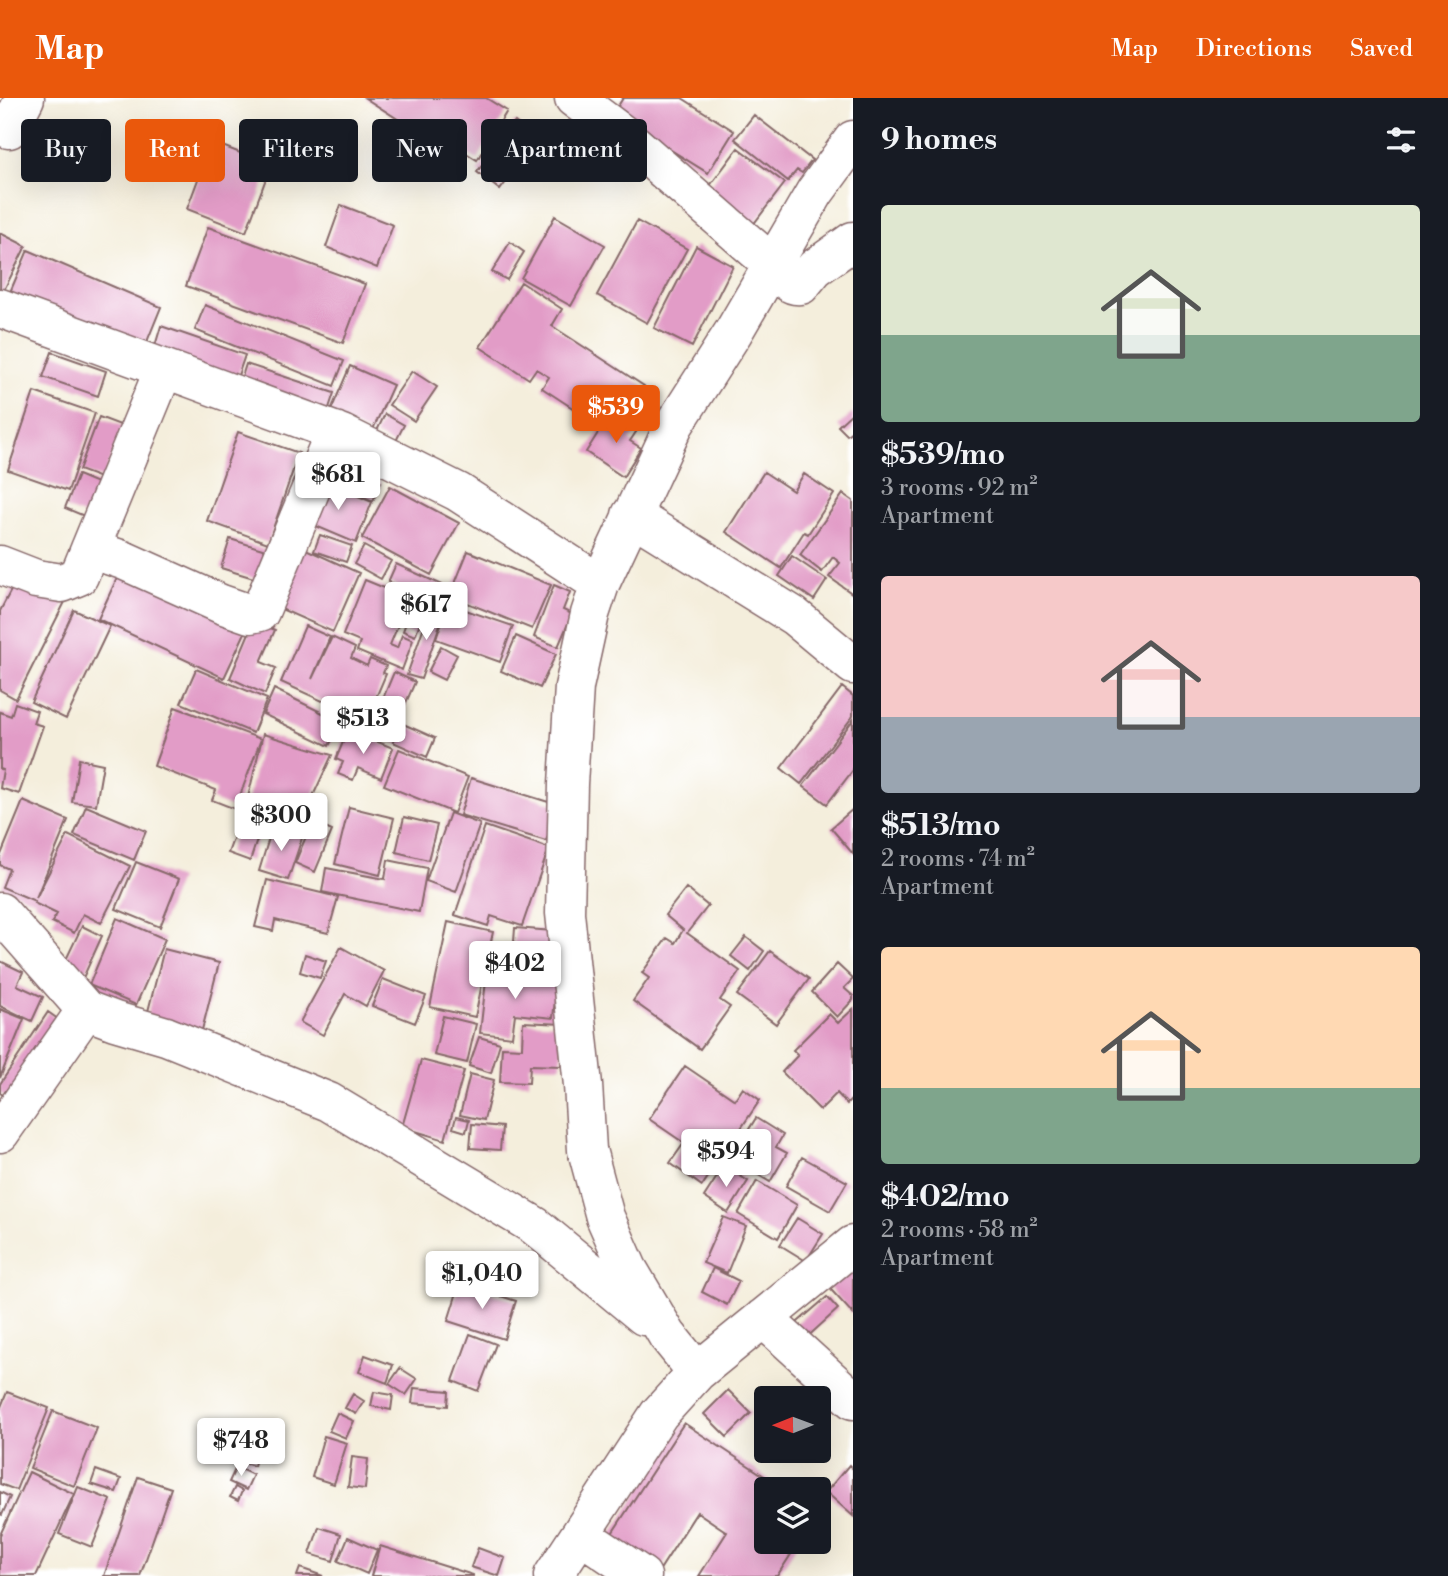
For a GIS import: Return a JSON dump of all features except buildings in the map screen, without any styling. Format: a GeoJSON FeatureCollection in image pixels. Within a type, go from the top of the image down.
{"type":"FeatureCollection","features":[{"type":"Feature","properties":{"kind":"street"},"geometry":{"type":"LineString","coordinates":[[574,98],[625,137],[772,265],[789,283],[801,285],[815,268],[853,242]]}},
{"type":"Feature","properties":{"kind":"street"},"geometry":{"type":"LineString","coordinates":[[697,1372],[667,1335],[628,1269],[604,1217],[587,1150],[565,913],[568,784],[574,687],[590,614],[600,584],[674,425],[734,331],[815,192],[853,140]]}},
{"type":"Feature","properties":{"kind":"street"},"geometry":{"type":"LineString","coordinates":[[0,308],[335,431],[457,492],[600,584]]}},
{"type":"Feature","properties":{"kind":"street"},"geometry":{"type":"LineString","coordinates":[[0,565],[36,579],[62,583],[79,576],[164,369]]}},
{"type":"Feature","properties":{"kind":"street"},"geometry":{"type":"LineString","coordinates":[[90,549],[221,604],[250,614],[260,612],[335,431]]}},
{"type":"Feature","properties":{"kind":"street"},"geometry":{"type":"LineString","coordinates":[[631,514],[794,616],[853,665]]}},
{"type":"Feature","properties":{"kind":"street"},"geometry":{"type":"LineString","coordinates":[[0,912],[86,1010],[166,1036],[329,1102],[535,1226],[667,1335]]}},
{"type":"Feature","properties":{"kind":"street"},"geometry":{"type":"LineString","coordinates":[[3,1124],[86,1010]]}},
{"type":"Feature","properties":{"kind":"street"},"geometry":{"type":"LineString","coordinates":[[553,1576],[659,1414],[697,1372],[853,1245]]}},
{"type":"Feature","properties":{"kind":"street"},"geometry":{"type":"LineString","coordinates":[[763,1318],[853,1400]]}},
{"type":"Feature","properties":{"kind":"street"},"geometry":{"type":"LineString","coordinates":[[581,1535],[642,1576]]}}]}
